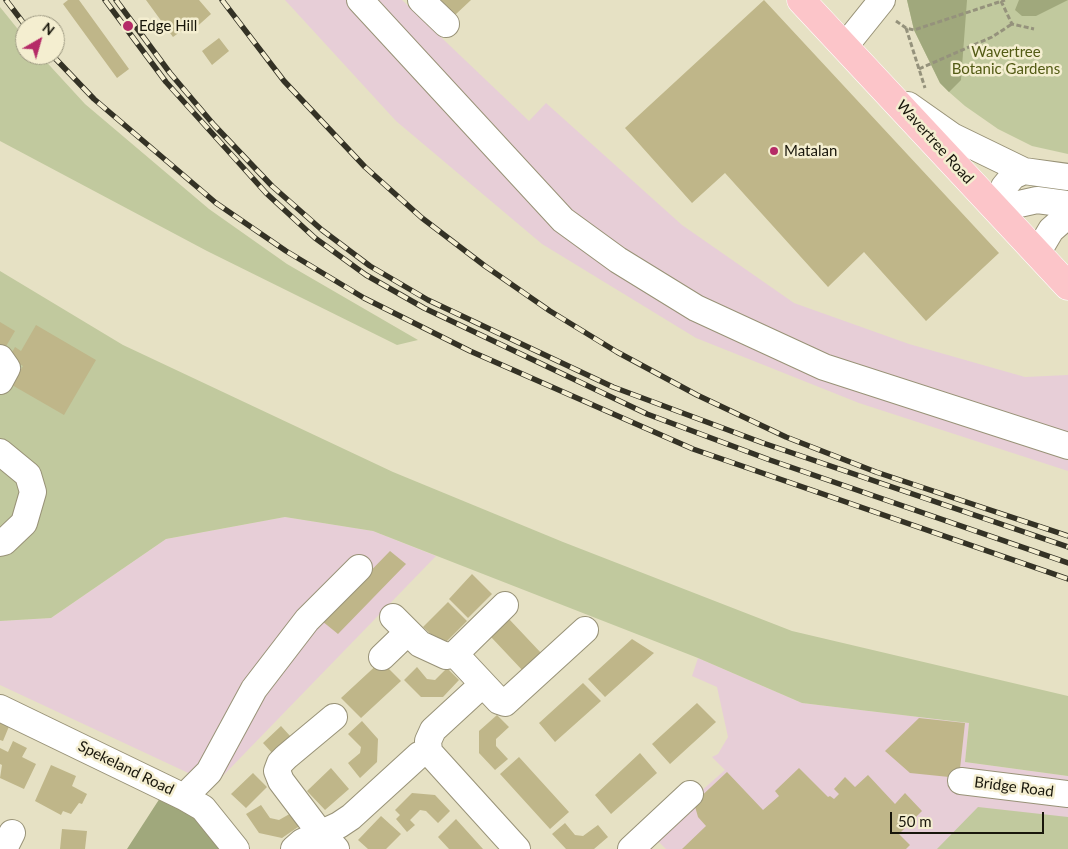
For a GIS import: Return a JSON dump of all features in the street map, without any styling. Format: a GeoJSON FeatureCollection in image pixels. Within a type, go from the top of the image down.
{"type":"FeatureCollection","features":[{"type":"Feature","properties":{"kind":"main road","name":"Wavertree Road"},"geometry":{"type":"LineString","coordinates":[[801,0],[890,93],[1068,286]]}},
{"type":"Feature","properties":{"kind":"street"},"geometry":{"type":"LineString","coordinates":[[360,0],[563,220],[618,260],[696,308],[824,367],[1068,446]]}},
{"type":"Feature","properties":{"kind":"street"},"geometry":{"type":"LineString","coordinates":[[421,0],[446,24]]}},
{"type":"Feature","properties":{"kind":"street"},"geometry":{"type":"LineString","coordinates":[[845,46],[880,4]]}},
{"type":"Feature","properties":{"kind":"street"},"geometry":{"type":"LineString","coordinates":[[890,93],[952,136],[1024,171],[1068,177]]}},
{"type":"Feature","properties":{"kind":"street"},"geometry":{"type":"LineString","coordinates":[[997,209],[1004,187],[1013,176],[1024,171]]}},
{"type":"Feature","properties":{"kind":"street"},"geometry":{"type":"LineString","coordinates":[[997,209],[1037,200],[1068,204]]}},
{"type":"Feature","properties":{"kind":"street"},"geometry":{"type":"LineString","coordinates":[[1038,252],[1051,230],[1068,215]]}},
{"type":"Feature","properties":{"kind":"street"},"geometry":{"type":"LineString","coordinates":[[0,358],[7,368],[0,381]]}},
{"type":"Feature","properties":{"kind":"street"},"geometry":{"type":"LineString","coordinates":[[0,452],[28,475],[33,492],[24,523],[4,542],[0,543]]}},
{"type":"Feature","properties":{"kind":"street"},"geometry":{"type":"LineString","coordinates":[[184,797],[209,772],[254,689],[307,620],[359,568]]}},
{"type":"Feature","properties":{"kind":"street"},"geometry":{"type":"LineString","coordinates":[[382,657],[400,625],[433,652],[446,656],[455,654],[505,605]]}},
{"type":"Feature","properties":{"kind":"street"},"geometry":{"type":"LineString","coordinates":[[455,654],[491,692],[505,702],[585,630]]}},
{"type":"Feature","properties":{"kind":"street"},"geometry":{"type":"LineString","coordinates":[[491,692],[433,730],[428,742],[429,752],[517,849]]}},
{"type":"Feature","properties":{"kind":"street","name":"Spekeland Road"},"geometry":{"type":"LineString","coordinates":[[0,708],[203,808],[236,849]]}},
{"type":"Feature","properties":{"kind":"street"},"geometry":{"type":"LineString","coordinates":[[329,841],[281,781],[277,771],[280,763],[286,757],[334,717]]}},
{"type":"Feature","properties":{"kind":"street"},"geometry":{"type":"LineString","coordinates":[[294,849],[302,842],[329,841],[351,817],[419,755],[429,752]]}},
{"type":"Feature","properties":{"kind":"street","name":"Bridge Road"},"geometry":{"type":"LineString","coordinates":[[961,781],[1068,794]]}},
{"type":"Feature","properties":{"kind":"street"},"geometry":{"type":"LineString","coordinates":[[631,849],[690,794]]}},
{"type":"Feature","properties":{"kind":"path"},"geometry":{"type":"LineString","coordinates":[[880,4],[906,28],[914,30],[1003,1],[1012,24]]}},
{"type":"Feature","properties":{"kind":"path"},"geometry":{"type":"LineString","coordinates":[[919,69],[992,37],[1012,24],[1034,29]]}},
{"type":"Feature","properties":{"kind":"path"},"geometry":{"type":"LineString","coordinates":[[906,28],[925,91]]}},
{"type":"Feature","properties":{"kind":"shaded area"},"geometry":{"type":"Polygon","coordinates":[[[285,0],[402,0],[529,121],[546,103],[682,225],[794,303],[909,344],[1025,377],[1068,375],[1068,471],[859,403],[696,338],[542,244],[396,121],[285,0]]]}},
{"type":"Feature","properties":{"kind":"shaded area"},"geometry":{"type":"Polygon","coordinates":[[[285,517],[373,531],[436,556],[214,785],[0,685],[0,621],[51,618],[166,539],[285,517]]]}},
{"type":"Feature","properties":{"kind":"shaded area"},"geometry":{"type":"Polygon","coordinates":[[[698,658],[802,703],[969,723],[965,762],[1068,776],[1068,849],[666,849],[657,840],[691,800],[725,770],[712,757],[718,754],[728,737],[717,687],[692,676],[698,658]]]}},
{"type":"Feature","properties":{"kind":"green space","name":"Wavertree Botanic Gardens"},"geometry":{"type":"Polygon","coordinates":[[[907,0],[1068,0],[1068,154],[1032,146],[998,129],[965,106],[949,92],[940,83],[914,30],[907,0]]]}},
{"type":"Feature","properties":{"kind":"green space"},"geometry":{"type":"Polygon","coordinates":[[[907,0],[967,0],[961,80],[949,92],[940,83],[914,30],[907,0]]]}},
{"type":"Feature","properties":{"kind":"green space"},"geometry":{"type":"Polygon","coordinates":[[[1019,0],[1068,0],[1036,16],[1022,16],[1015,10],[1019,0]]]}},
{"type":"Feature","properties":{"kind":"green space"},"geometry":{"type":"Polygon","coordinates":[[[0,7],[15,26],[15,65],[49,65],[85,104],[209,209],[287,264],[418,340],[397,345],[207,251],[0,141],[0,7]]]}},
{"type":"Feature","properties":{"kind":"green space"},"geometry":{"type":"Polygon","coordinates":[[[0,271],[123,345],[393,472],[563,542],[792,631],[1068,696],[1068,776],[965,762],[969,723],[802,703],[698,658],[373,531],[285,517],[166,539],[51,618],[0,621],[0,271]]]}},
{"type":"Feature","properties":{"kind":"green space"},"geometry":{"type":"Polygon","coordinates":[[[160,798],[199,818],[224,849],[127,849],[160,798]]]}},
{"type":"Feature","properties":{"kind":"green space"},"geometry":{"type":"Polygon","coordinates":[[[978,807],[1068,817],[1068,849],[937,849],[978,807]]]}},
{"type":"Feature","properties":{"kind":"building"},"geometry":{"type":"Polygon","coordinates":[[[68,0],[79,0],[129,69],[117,78],[63,4],[68,0]]]}},
{"type":"Feature","properties":{"kind":"building"},"geometry":{"type":"Polygon","coordinates":[[[146,0],[199,0],[211,14],[192,31],[189,28],[184,29],[173,37],[146,0]]]}},
{"type":"Feature","properties":{"kind":"building"},"geometry":{"type":"Polygon","coordinates":[[[441,0],[471,0],[455,15],[441,0]]]}},
{"type":"Feature","properties":{"kind":"building","name":"Matalan"},"geometry":{"type":"Polygon","coordinates":[[[764,0],[999,253],[926,321],[864,252],[828,287],[725,173],[692,203],[625,128],[764,0]]]}},
{"type":"Feature","properties":{"kind":"building"},"geometry":{"type":"Polygon","coordinates":[[[219,38],[229,51],[212,65],[202,51],[219,38]]]}},
{"type":"Feature","properties":{"kind":"building"},"geometry":{"type":"Polygon","coordinates":[[[0,322],[15,331],[5,348],[0,345],[0,322]]]}},
{"type":"Feature","properties":{"kind":"building"},"geometry":{"type":"Polygon","coordinates":[[[36,325],[96,360],[64,415],[12,385],[23,366],[9,358],[15,347],[21,351],[36,325]]]}},
{"type":"Feature","properties":{"kind":"building"},"geometry":{"type":"Polygon","coordinates":[[[390,551],[406,564],[338,634],[322,621],[390,551]]]}},
{"type":"Feature","properties":{"kind":"building"},"geometry":{"type":"Polygon","coordinates":[[[472,574],[492,594],[468,618],[449,599],[472,574]]]}},
{"type":"Feature","properties":{"kind":"building"},"geometry":{"type":"Polygon","coordinates":[[[448,602],[467,621],[443,645],[423,627],[448,602]]]}},
{"type":"Feature","properties":{"kind":"building"},"geometry":{"type":"Polygon","coordinates":[[[509,619],[542,654],[524,672],[491,637],[509,619]]]}},
{"type":"Feature","properties":{"kind":"building"},"geometry":{"type":"Polygon","coordinates":[[[632,639],[654,653],[605,697],[588,679],[632,639]]]}},
{"type":"Feature","properties":{"kind":"building"},"geometry":{"type":"Polygon","coordinates":[[[381,661],[401,681],[361,718],[341,698],[381,661]]]}},
{"type":"Feature","properties":{"kind":"building"},"geometry":{"type":"Polygon","coordinates":[[[417,667],[427,679],[435,680],[447,668],[459,680],[443,697],[421,697],[404,680],[417,667]]]}},
{"type":"Feature","properties":{"kind":"building"},"geometry":{"type":"Polygon","coordinates":[[[583,683],[601,701],[555,742],[539,723],[583,683]]]}},
{"type":"Feature","properties":{"kind":"building"},"geometry":{"type":"Polygon","coordinates":[[[697,703],[716,722],[670,764],[652,744],[697,703]]]}},
{"type":"Feature","properties":{"kind":"building"},"geometry":{"type":"Polygon","coordinates":[[[497,715],[509,727],[496,739],[496,746],[508,759],[495,770],[479,753],[479,731],[497,715]]]}},
{"type":"Feature","properties":{"kind":"building"},"geometry":{"type":"Polygon","coordinates":[[[919,718],[965,723],[959,778],[910,773],[885,751],[919,718]]]}},
{"type":"Feature","properties":{"kind":"building"},"geometry":{"type":"Polygon","coordinates":[[[0,720],[10,724],[3,741],[0,740],[0,720]]]}},
{"type":"Feature","properties":{"kind":"building"},"geometry":{"type":"Polygon","coordinates":[[[362,721],[378,739],[377,762],[360,778],[348,763],[360,753],[361,747],[348,734],[362,721]]]}},
{"type":"Feature","properties":{"kind":"building"},"geometry":{"type":"Polygon","coordinates":[[[281,726],[291,737],[273,754],[263,743],[281,726]]]}},
{"type":"Feature","properties":{"kind":"building"},"geometry":{"type":"Polygon","coordinates":[[[13,741],[27,748],[22,757],[36,764],[24,789],[0,778],[2,765],[0,764],[0,748],[8,752],[13,741]]]}},
{"type":"Feature","properties":{"kind":"building"},"geometry":{"type":"Polygon","coordinates":[[[640,753],[657,773],[611,814],[595,795],[640,753]]]}},
{"type":"Feature","properties":{"kind":"building"},"geometry":{"type":"Polygon","coordinates":[[[519,757],[569,812],[550,829],[500,774],[519,757]]]}},
{"type":"Feature","properties":{"kind":"building"},"geometry":{"type":"Polygon","coordinates":[[[51,765],[76,776],[72,786],[87,794],[82,804],[79,803],[71,814],[63,811],[61,815],[35,801],[51,765]]]}},
{"type":"Feature","properties":{"kind":"building"},"geometry":{"type":"Polygon","coordinates":[[[331,768],[349,789],[325,810],[307,791],[331,768]]]}},
{"type":"Feature","properties":{"kind":"building"},"geometry":{"type":"Polygon","coordinates":[[[799,768],[828,797],[830,796],[834,799],[839,794],[834,789],[845,777],[855,787],[868,775],[895,804],[905,793],[922,811],[899,834],[910,845],[906,849],[682,849],[706,826],[698,817],[694,803],[727,772],[763,810],[779,796],[775,791],[799,768]]]}},
{"type":"Feature","properties":{"kind":"building"},"geometry":{"type":"Polygon","coordinates":[[[253,773],[267,787],[246,808],[231,794],[253,773]]]}},
{"type":"Feature","properties":{"kind":"building"},"geometry":{"type":"Polygon","coordinates":[[[412,793],[435,795],[450,811],[438,823],[426,811],[420,810],[410,820],[415,825],[407,832],[396,819],[400,815],[395,810],[412,793]]]}},
{"type":"Feature","properties":{"kind":"building"},"geometry":{"type":"Polygon","coordinates":[[[261,805],[270,818],[279,820],[293,812],[301,825],[282,838],[259,833],[246,814],[261,805]]]}},
{"type":"Feature","properties":{"kind":"building"},"geometry":{"type":"Polygon","coordinates":[[[381,816],[401,834],[386,849],[368,849],[358,840],[381,816]]]}},
{"type":"Feature","properties":{"kind":"building"},"geometry":{"type":"Polygon","coordinates":[[[456,819],[483,849],[449,849],[438,837],[456,819]]]}},
{"type":"Feature","properties":{"kind":"building"},"geometry":{"type":"Polygon","coordinates":[[[565,823],[575,835],[583,836],[598,825],[608,837],[594,849],[566,849],[552,834],[565,823]]]}},
{"type":"Feature","properties":{"kind":"building"},"geometry":{"type":"Polygon","coordinates":[[[62,829],[87,831],[85,849],[60,849],[62,829]]]}},
{"type":"Feature","properties":{"kind":"railway"},"geometry":{"type":"LineString","coordinates":[[6,0],[17,15]]}},
{"type":"Feature","properties":{"kind":"railway"},"geometry":{"type":"LineString","coordinates":[[105,0],[166,82],[266,193],[315,238],[366,275],[424,308],[647,414],[770,460],[1068,563]]}},
{"type":"Feature","properties":{"kind":"railway"},"geometry":{"type":"LineString","coordinates":[[116,0],[170,73],[214,125],[272,186],[322,230],[370,266],[428,300],[613,387],[763,443],[1068,547]]}},
{"type":"Feature","properties":{"kind":"railway"},"geometry":{"type":"LineString","coordinates":[[222,0],[284,81],[365,167],[422,218],[485,266],[550,311],[617,352],[697,395],[786,437],[876,472],[1068,536]]}},
{"type":"Feature","properties":{"kind":"railway"},"geometry":{"type":"LineString","coordinates":[[62,65],[94,99],[216,203],[286,251],[364,298],[470,351],[693,449],[1068,579]]}},
{"type":"Feature","properties":{"kind":"place","name":"Edge Hill"},"geometry":{"type":"Point","coordinates":[128,26]}},
{"type":"Feature","properties":{"kind":"place","name":"Matalan"},"geometry":{"type":"Point","coordinates":[774,151]}}]}
